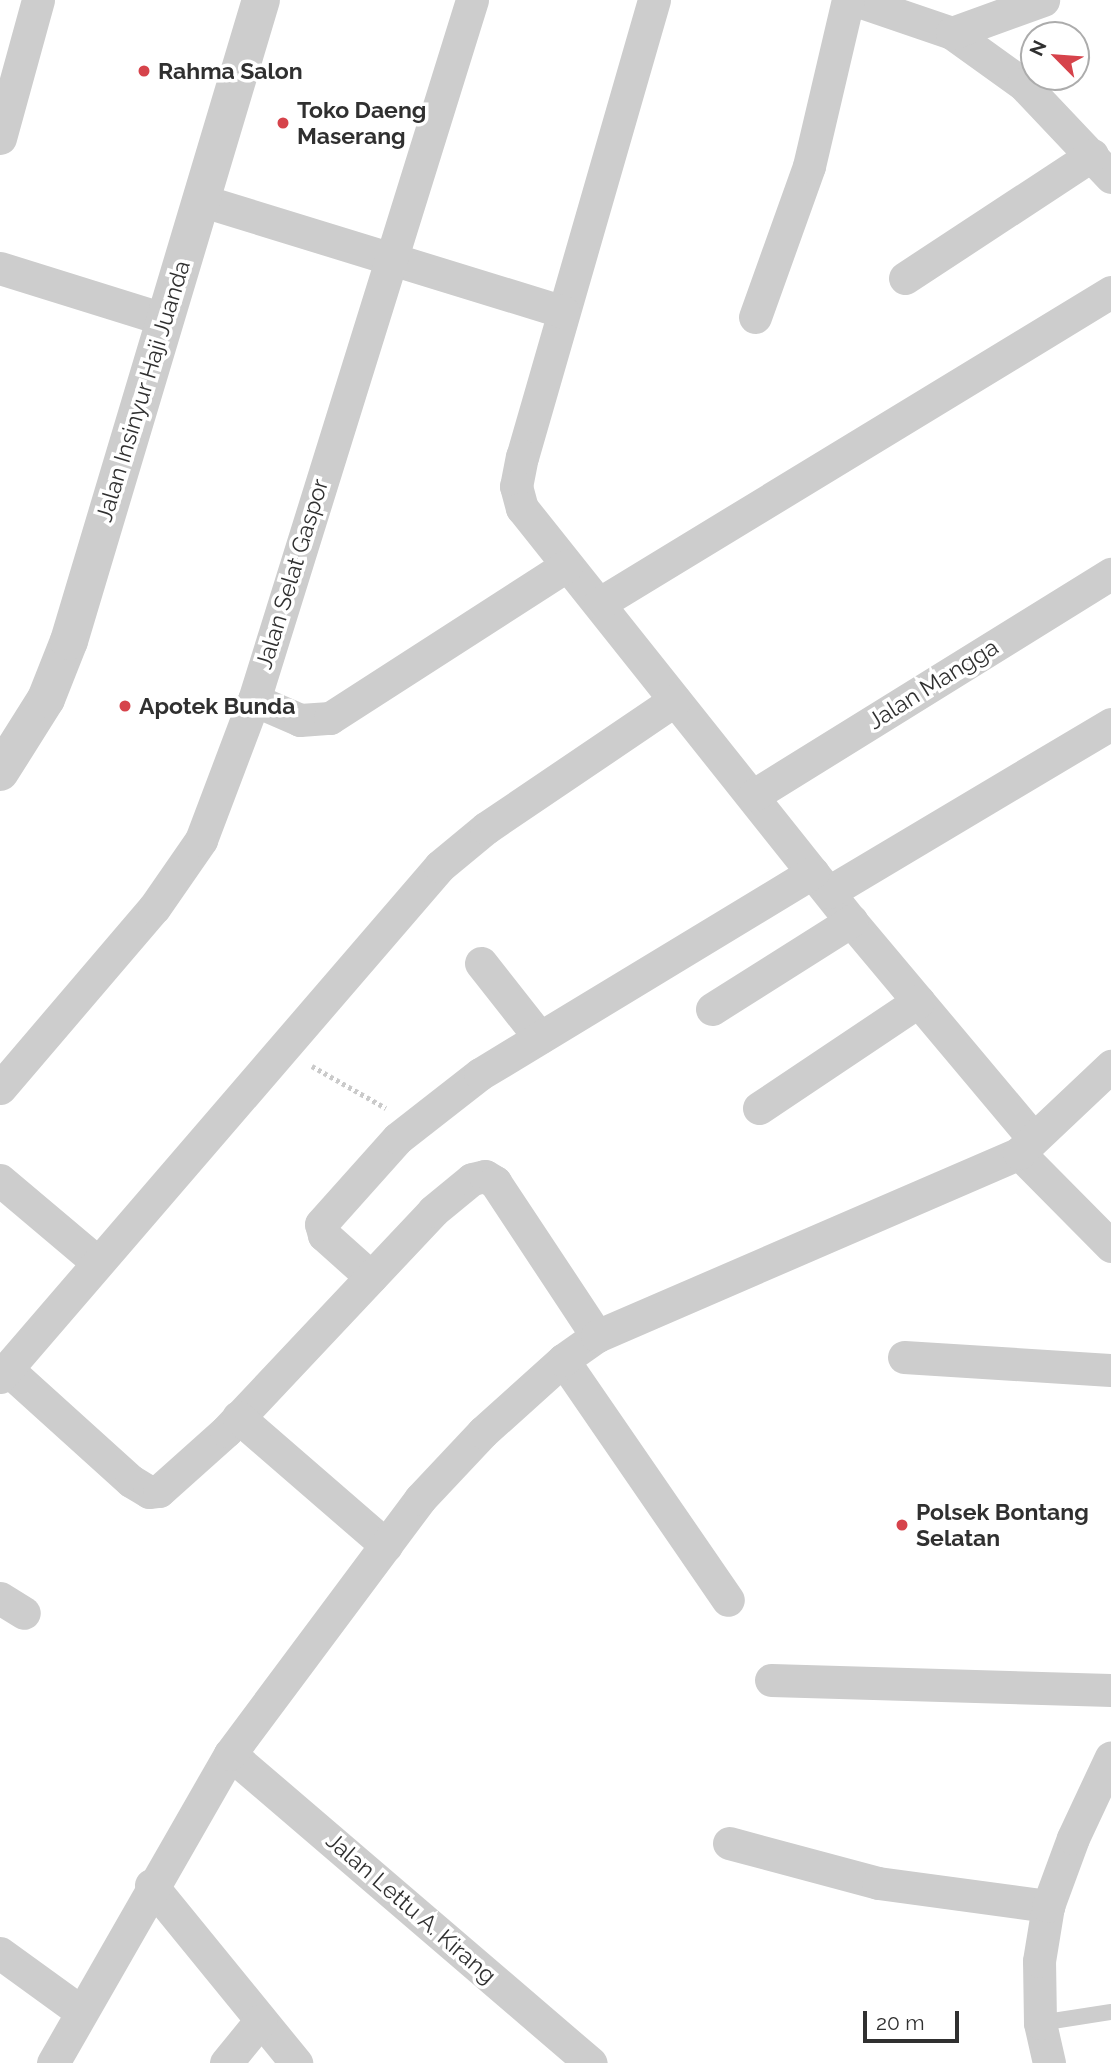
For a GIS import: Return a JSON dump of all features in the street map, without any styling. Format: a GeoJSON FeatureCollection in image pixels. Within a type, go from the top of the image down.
{"type":"FeatureCollection","features":[{"type":"Feature","properties":{"kind":"street"},"geometry":{"type":"LineString","coordinates":[[0,138],[38,0]]}},
{"type":"Feature","properties":{"kind":"street","name":"Jalan Insinyur Haji Juanda"},"geometry":{"type":"LineString","coordinates":[[0,772],[46,699],[69,640],[163,319],[261,0]]}},
{"type":"Feature","properties":{"kind":"street","name":"Jalan Selat Gaspor"},"geometry":{"type":"LineString","coordinates":[[0,1088],[180,876],[201,839],[254,700],[304,528],[393,262],[471,0]]}},
{"type":"Feature","properties":{"kind":"street"},"geometry":{"type":"LineString","coordinates":[[654,0],[563,312],[516,486],[532,527],[600,604],[754,795],[851,921],[919,1001],[1026,1146],[1111,1246]]}},
{"type":"Feature","properties":{"kind":"street"},"geometry":{"type":"LineString","coordinates":[[755,317],[809,166],[848,0]]}},
{"type":"Feature","properties":{"kind":"street"},"geometry":{"type":"LineString","coordinates":[[855,0],[952,33],[1023,84],[1102,166],[905,278]]}},
{"type":"Feature","properties":{"kind":"street"},"geometry":{"type":"LineString","coordinates":[[952,33],[1043,0]]}},
{"type":"Feature","properties":{"kind":"street"},"geometry":{"type":"LineString","coordinates":[[200,200],[393,262],[563,312]]}},
{"type":"Feature","properties":{"kind":"street"},"geometry":{"type":"LineString","coordinates":[[0,268],[163,319]]}},
{"type":"Feature","properties":{"kind":"street"},"geometry":{"type":"LineString","coordinates":[[600,604],[1111,292]]}},
{"type":"Feature","properties":{"kind":"street"},"geometry":{"type":"LineString","coordinates":[[254,700],[300,720],[330,718],[566,566]]}},
{"type":"Feature","properties":{"kind":"street","name":"Jalan Mangga"},"geometry":{"type":"LineString","coordinates":[[754,795],[1111,574]]}},
{"type":"Feature","properties":{"kind":"street"},"geometry":{"type":"LineString","coordinates":[[597,1336],[495,1182],[485,1176],[472,1179],[433,1210],[238,1417],[173,1479],[149,1492],[131,1481],[4,1373],[278,1052],[460,848],[675,700]]}},
{"type":"Feature","properties":{"kind":"street"},"geometry":{"type":"LineString","coordinates":[[371,1277],[324,1235],[321,1224],[415,1124],[480,1074],[821,882],[1111,724]]}},
{"type":"Feature","properties":{"kind":"street"},"geometry":{"type":"LineString","coordinates":[[712,1009],[851,921]]}},
{"type":"Feature","properties":{"kind":"street"},"geometry":{"type":"LineString","coordinates":[[481,963],[540,1038]]}},
{"type":"Feature","properties":{"kind":"street"},"geometry":{"type":"LineString","coordinates":[[759,1108],[919,1001]]}},
{"type":"Feature","properties":{"kind":"street"},"geometry":{"type":"LineString","coordinates":[[53,2063],[152,1885],[230,1754],[449,1464],[563,1360],[597,1336],[1026,1146],[1111,1066]]}},
{"type":"Feature","properties":{"kind":"street"},"geometry":{"type":"LineString","coordinates":[[0,1180],[97,1262]]}},
{"type":"Feature","properties":{"kind":"street"},"geometry":{"type":"LineString","coordinates":[[904,1357],[1111,1370]]}},
{"type":"Feature","properties":{"kind":"street"},"geometry":{"type":"LineString","coordinates":[[563,1360],[728,1601]]}},
{"type":"Feature","properties":{"kind":"street"},"geometry":{"type":"LineString","coordinates":[[238,1417],[386,1545]]}},
{"type":"Feature","properties":{"kind":"street"},"geometry":{"type":"LineString","coordinates":[[771,1680],[1111,1690]]}},
{"type":"Feature","properties":{"kind":"street","name":"Jalan Lettu A. Kirang"},"geometry":{"type":"LineString","coordinates":[[230,1754],[591,2063]]}},
{"type":"Feature","properties":{"kind":"street"},"geometry":{"type":"LineString","coordinates":[[1049,2063],[1040,2022],[1039,1961],[1048,1906],[1073,1838],[1111,1757]]}},
{"type":"Feature","properties":{"kind":"street"},"geometry":{"type":"LineString","coordinates":[[729,1843],[878,1883],[1048,1906]]}},
{"type":"Feature","properties":{"kind":"street"},"geometry":{"type":"LineString","coordinates":[[152,1885],[296,2063]]}},
{"type":"Feature","properties":{"kind":"street"},"geometry":{"type":"LineString","coordinates":[[0,1953],[80,2011]]}},
{"type":"Feature","properties":{"kind":"street"},"geometry":{"type":"LineString","coordinates":[[226,2063],[261,2020]]}},
{"type":"Feature","properties":{"kind":"lane"},"geometry":{"type":"LineString","coordinates":[[1040,2022],[1111,2012]]}},
{"type":"Feature","properties":{"kind":"path"},"geometry":{"type":"LineString","coordinates":[[278,1052],[415,1124]]}},
{"type":"Feature","properties":{"kind":"place","name":"Rahma Salon"},"geometry":{"type":"Point","coordinates":[144,71]}},
{"type":"Feature","properties":{"kind":"place","name":"Toko Daeng Maserang"},"geometry":{"type":"Point","coordinates":[283,123]}},
{"type":"Feature","properties":{"kind":"place","name":"Apotek Bunda"},"geometry":{"type":"Point","coordinates":[125,706]}},
{"type":"Feature","properties":{"kind":"place","name":"Polsek Bontang Selatan"},"geometry":{"type":"Point","coordinates":[902,1525]}}]}
